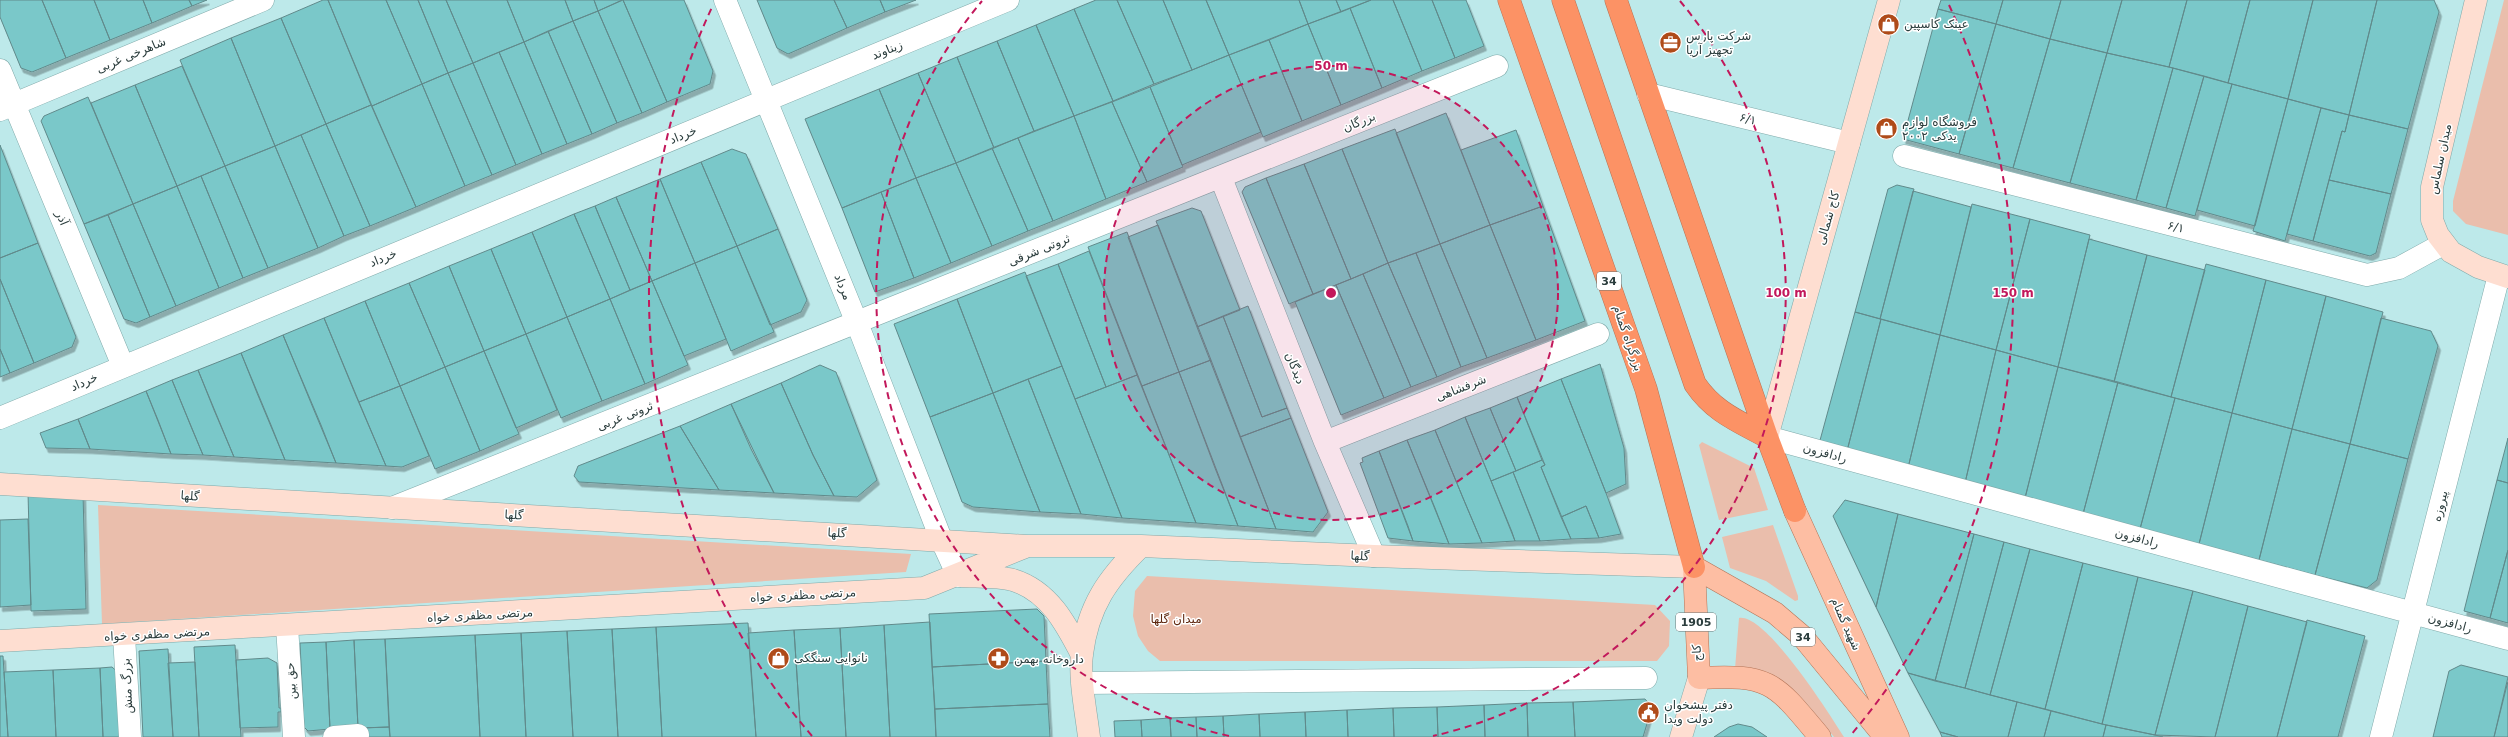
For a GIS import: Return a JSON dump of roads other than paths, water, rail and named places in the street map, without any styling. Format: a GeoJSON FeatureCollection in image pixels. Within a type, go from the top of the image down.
{"type":"FeatureCollection","features":[{"type":"Feature","properties":{"kind":"highway","name":"بزرگراه گمنام"},"geometry":{"type":"LineString","coordinates":[[1509,0],[1646,389],[1694,567]]}},
{"type":"Feature","properties":{"kind":"highway"},"geometry":{"type":"LineString","coordinates":[[1563,0],[1695,384],[1706,401],[1721,412],[1767,437]]}},
{"type":"Feature","properties":{"kind":"highway"},"geometry":{"type":"LineString","coordinates":[[1616,0],[1767,437],[1795,511]]}},
{"type":"Feature","properties":{"kind":"main road","name":"کاج شمالی"},"geometry":{"type":"LineString","coordinates":[[1767,437],[1889,0]]}},
{"type":"Feature","properties":{"kind":"main road","name":"میدان سلماس"},"geometry":{"type":"LineString","coordinates":[[2476,0],[2432,187],[2432,220],[2443,244],[2451,252],[2465,261],[2503,276]]}},
{"type":"Feature","properties":{"kind":"main road","name":"گلها"},"geometry":{"type":"LineString","coordinates":[[0,484],[941,539],[1027,546],[1141,546],[1694,567]]}},
{"type":"Feature","properties":{"kind":"main road","name":"شهید گمنام"},"geometry":{"type":"LineString","coordinates":[[1795,511],[1898,737]]}},
{"type":"Feature","properties":{"kind":"main road","name":"گلها"},"geometry":{"type":"LineString","coordinates":[[958,576],[1027,546]]}},
{"type":"Feature","properties":{"kind":"main road"},"geometry":{"type":"LineString","coordinates":[[1088,737],[1082,655],[1090,620],[1100,595],[1114,573],[1141,546]]}},
{"type":"Feature","properties":{"kind":"main road","name":"کاج"},"geometry":{"type":"LineString","coordinates":[[1681,737],[1698,678],[1694,567]]}},
{"type":"Feature","properties":{"kind":"main road","name":"34"},"geometry":{"type":"LineString","coordinates":[[1694,567],[1775,613],[1802,636],[1885,737]]}},
{"type":"Feature","properties":{"kind":"main road","name":"مرتضی مظفری خواه"},"geometry":{"type":"LineString","coordinates":[[0,641],[124,636],[924,588],[958,576]]}},
{"type":"Feature","properties":{"kind":"main road"},"geometry":{"type":"LineString","coordinates":[[958,576],[1013,580],[1035,591],[1054,606],[1067,626],[1082,655]]}},
{"type":"Feature","properties":{"kind":"main road"},"geometry":{"type":"LineString","coordinates":[[1698,678],[1735,676],[1754,678],[1772,685],[1787,698],[1820,737]]}},
{"type":"Feature","properties":{"kind":"street","name":"شاهرخی غربی"},"geometry":{"type":"LineString","coordinates":[[7,107],[263,0]]}},
{"type":"Feature","properties":{"kind":"street","name":"مرداد"},"geometry":{"type":"LineString","coordinates":[[725,0],[857,323],[941,539],[958,576]]}},
{"type":"Feature","properties":{"kind":"street","name":"زیناوند"},"geometry":{"type":"LineString","coordinates":[[767,100],[1008,0]]}},
{"type":"Feature","properties":{"kind":"street","name":"بزرگان"},"geometry":{"type":"LineString","coordinates":[[1220,178],[1497,66]]}},
{"type":"Feature","properties":{"kind":"street","name":"آذر"},"geometry":{"type":"LineString","coordinates":[[0,70],[7,107],[123,366]]}},
{"type":"Feature","properties":{"kind":"street","name":"۶/۱"},"geometry":{"type":"LineString","coordinates":[[1648,94],[1849,143]]}},
{"type":"Feature","properties":{"kind":"street","name":"خرداد"},"geometry":{"type":"LineString","coordinates":[[0,418],[767,100]]}},
{"type":"Feature","properties":{"kind":"street","name":"۶/۱"},"geometry":{"type":"LineString","coordinates":[[1904,156],[2367,274],[2399,268],[2443,244]]}},
{"type":"Feature","properties":{"kind":"street","name":"ثروتی شرقی"},"geometry":{"type":"LineString","coordinates":[[857,323],[1220,178]]}},
{"type":"Feature","properties":{"kind":"street","name":"دیدگان"},"geometry":{"type":"LineString","coordinates":[[1220,178],[1325,442],[1374,556]]}},
{"type":"Feature","properties":{"kind":"street","name":"پیروزه"},"geometry":{"type":"LineString","coordinates":[[2381,737],[2412,613],[2503,276]]}},
{"type":"Feature","properties":{"kind":"street","name":"ثروتی غربی"},"geometry":{"type":"LineString","coordinates":[[392,508],[857,323]]}},
{"type":"Feature","properties":{"kind":"street","name":"شرفشاهی"},"geometry":{"type":"LineString","coordinates":[[1325,442],[1598,334]]}},
{"type":"Feature","properties":{"kind":"street","name":"رادافزون"},"geometry":{"type":"LineString","coordinates":[[1767,437],[2508,639]]}},
{"type":"Feature","properties":{"kind":"street","name":"حق بین"},"geometry":{"type":"LineString","coordinates":[[287,626],[294,737]]}},
{"type":"Feature","properties":{"kind":"street","name":"بزرگ منش"},"geometry":{"type":"LineString","coordinates":[[124,636],[130,737]]}},
{"type":"Feature","properties":{"kind":"street"},"geometry":{"type":"LineString","coordinates":[[1083,683],[1646,678]]}},
{"type":"Feature","properties":{"kind":"street"},"geometry":{"type":"LineString","coordinates":[[334,737],[358,735]]}},
{"type":"Feature","properties":{"kind":"place","name":"عینک کاسپین"},"geometry":{"type":"Point","coordinates":[1888,24]}},
{"type":"Feature","properties":{"kind":"place","name":"شرکت پارس تجهیز آریا"},"geometry":{"type":"Point","coordinates":[1670,43]}},
{"type":"Feature","properties":{"kind":"place","name":"فروشگاه لوازم یدکی ۲۰۰۲"},"geometry":{"type":"Point","coordinates":[1886,129]}},
{"type":"Feature","properties":{"kind":"place","name":"نانوایی سنگکی"},"geometry":{"type":"Point","coordinates":[779,658]}},
{"type":"Feature","properties":{"kind":"place","name":"داروخانه بهمن"},"geometry":{"type":"Point","coordinates":[999,659]}},
{"type":"Feature","properties":{"kind":"place","name":"دفتر پیشخوان دولت ویدا"},"geometry":{"type":"Point","coordinates":[1649,712]}},
{"type":"Feature","properties":{"kind":"park label","name":"میدان گلها"},"geometry":{"type":"Point","coordinates":[1176,619]}}]}
